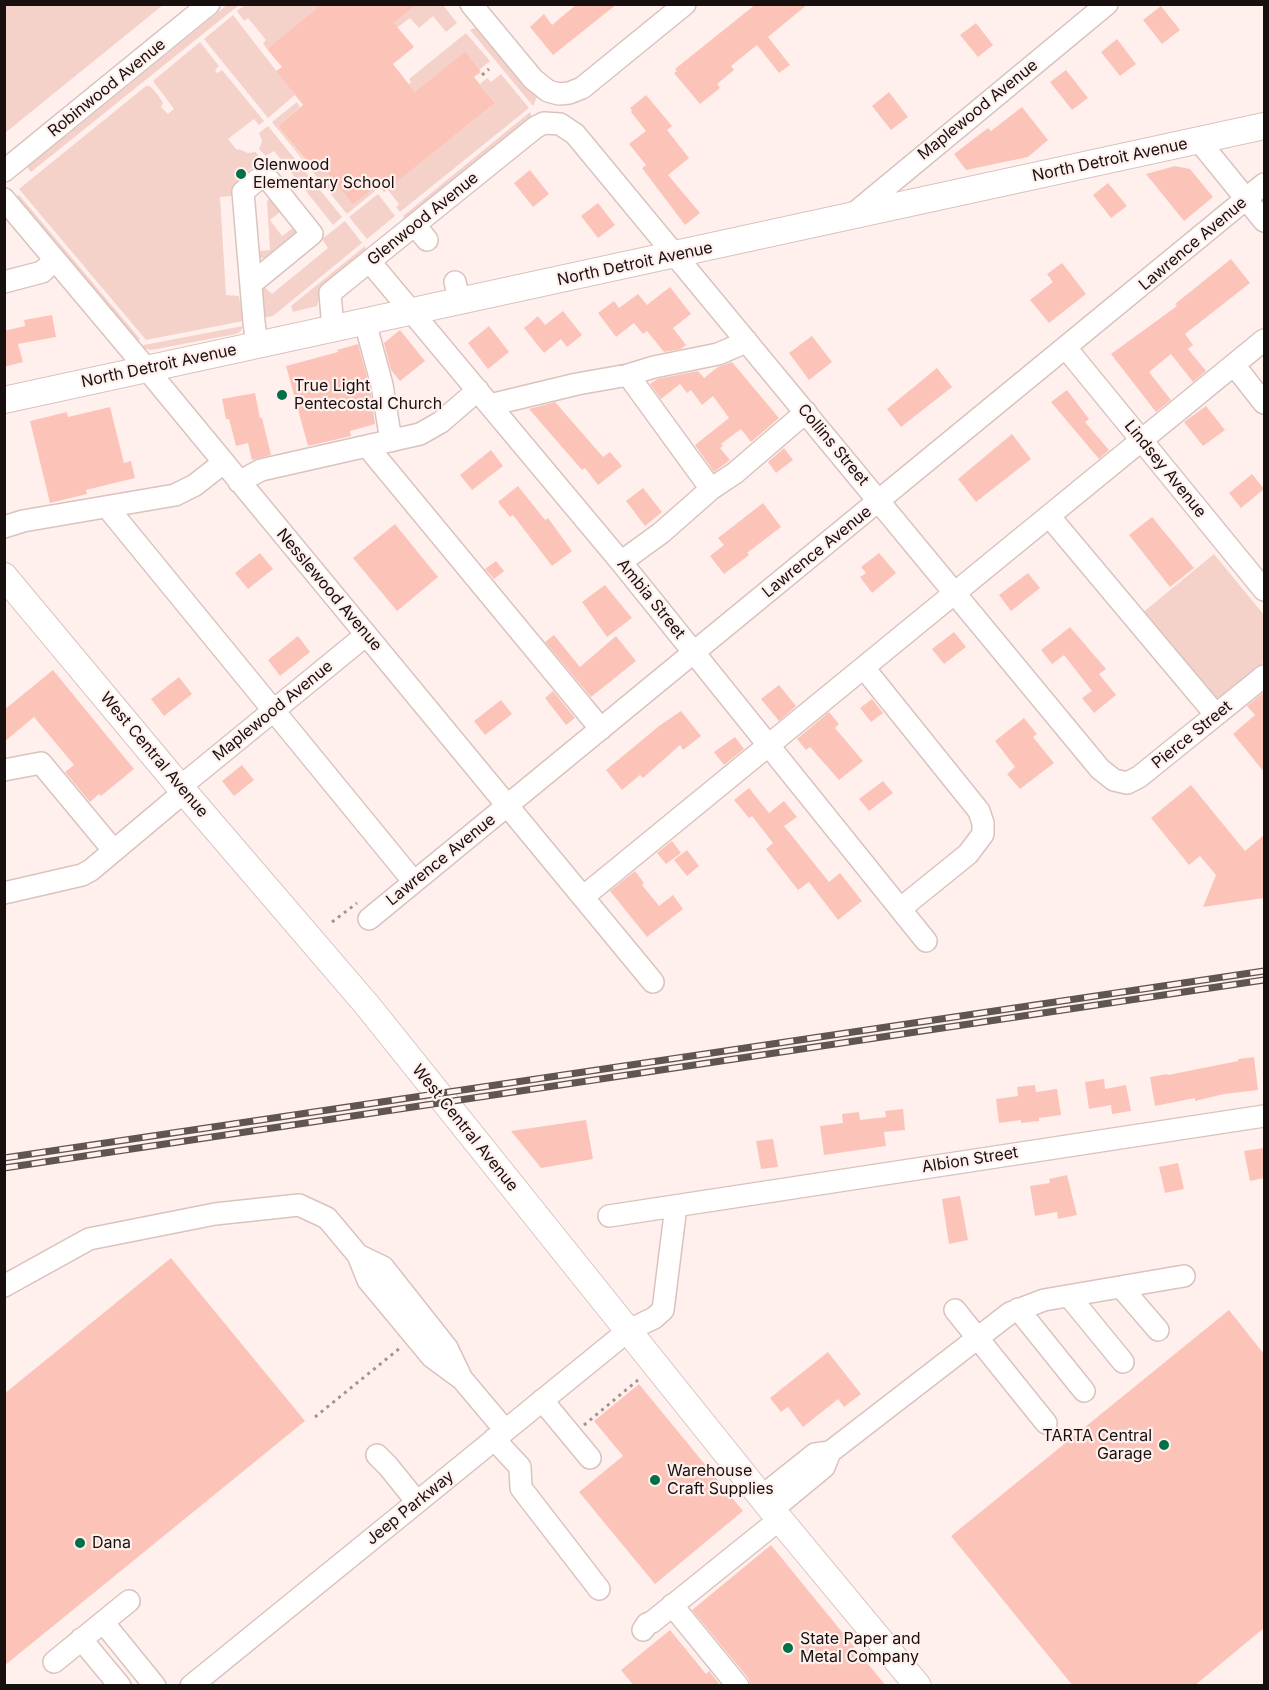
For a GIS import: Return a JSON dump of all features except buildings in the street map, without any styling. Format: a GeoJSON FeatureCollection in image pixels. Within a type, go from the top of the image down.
{"type":"FeatureCollection","features":[{"type":"Feature","properties":{"kind":"main road","name":"North Detroit Avenue"},"geometry":{"type":"LineString","coordinates":[[4,400],[412,312],[458,292],[675,255],[1264,126]]}},
{"type":"Feature","properties":{"kind":"main road","name":"West Central Avenue"},"geometry":{"type":"LineString","coordinates":[[8,588],[367,1005],[771,1509],[918,1686]]}},
{"type":"Feature","properties":{"kind":"street","name":"Robinwood Avenue"},"geometry":{"type":"LineString","coordinates":[[4,171],[209,4]]}},
{"type":"Feature","properties":{"kind":"street"},"geometry":{"type":"LineString","coordinates":[[471,4],[533,79],[543,88],[559,94],[582,88],[685,4]]}},
{"type":"Feature","properties":{"kind":"street","name":"Maplewood Avenue"},"geometry":{"type":"LineString","coordinates":[[850,217],[1107,4]]}},
{"type":"Feature","properties":{"kind":"street","name":"Glenwood Avenue"},"geometry":{"type":"LineString","coordinates":[[333,329],[330,293],[370,262],[421,233],[544,123]]}},
{"type":"Feature","properties":{"kind":"street","name":"Collins Street"},"geometry":{"type":"LineString","coordinates":[[544,123],[560,124],[575,134],[880,500],[1100,769],[1114,780]]}},
{"type":"Feature","properties":{"kind":"street"},"geometry":{"type":"LineString","coordinates":[[1198,141],[1264,221]]}},
{"type":"Feature","properties":{"kind":"street"},"geometry":{"type":"LineString","coordinates":[[251,284],[312,234],[268,180],[257,180],[243,192],[251,284],[257,345]]}},
{"type":"Feature","properties":{"kind":"street","name":"Lawrence Avenue"},"geometry":{"type":"LineString","coordinates":[[369,919],[1264,184]]}},
{"type":"Feature","properties":{"kind":"street","name":"Nesslewood Avenue"},"geometry":{"type":"LineString","coordinates":[[4,199],[653,982]]}},
{"type":"Feature","properties":{"kind":"street"},"geometry":{"type":"LineString","coordinates":[[4,282],[42,272],[55,260]]}},
{"type":"Feature","properties":{"kind":"street","name":"Ambia Street"},"geometry":{"type":"LineString","coordinates":[[370,262],[621,562],[926,941]]}},
{"type":"Feature","properties":{"kind":"street"},"geometry":{"type":"LineString","coordinates":[[364,322],[382,385],[391,441]]}},
{"type":"Feature","properties":{"kind":"street"},"geometry":{"type":"LineString","coordinates":[[239,482],[261,470],[420,434],[484,398],[628,375],[654,367],[718,354],[746,340]]}},
{"type":"Feature","properties":{"kind":"street"},"geometry":{"type":"LineString","coordinates":[[583,897],[1264,340]]}},
{"type":"Feature","properties":{"kind":"street","name":"Lindsey Avenue"},"geometry":{"type":"LineString","coordinates":[[1066,348],[1264,590]]}},
{"type":"Feature","properties":{"kind":"street"},"geometry":{"type":"LineString","coordinates":[[1234,365],[1264,403]]}},
{"type":"Feature","properties":{"kind":"street"},"geometry":{"type":"LineString","coordinates":[[628,375],[711,489]]}},
{"type":"Feature","properties":{"kind":"street"},"geometry":{"type":"LineString","coordinates":[[621,562],[661,533],[711,489],[735,473],[806,412]]}},
{"type":"Feature","properties":{"kind":"street"},"geometry":{"type":"LineString","coordinates":[[367,446],[601,729]]}},
{"type":"Feature","properties":{"kind":"street"},"geometry":{"type":"LineString","coordinates":[[4,527],[23,520],[176,495],[195,485],[223,463]]}},
{"type":"Feature","properties":{"kind":"street"},"geometry":{"type":"LineString","coordinates":[[108,507],[414,882]]}},
{"type":"Feature","properties":{"kind":"street"},"geometry":{"type":"LineString","coordinates":[[1049,516],[1216,715]]}},
{"type":"Feature","properties":{"kind":"street","name":"Maplewood Avenue"},"geometry":{"type":"LineString","coordinates":[[4,893],[82,875],[114,851],[274,711],[366,635]]}},
{"type":"Feature","properties":{"kind":"street"},"geometry":{"type":"LineString","coordinates":[[864,668],[979,811],[983,823],[983,834],[968,854],[900,909]]}},
{"type":"Feature","properties":{"kind":"street","name":"Pierce Street"},"geometry":{"type":"LineString","coordinates":[[1114,780],[1127,783],[1139,777],[1264,676]]}},
{"type":"Feature","properties":{"kind":"street"},"geometry":{"type":"LineString","coordinates":[[5,769],[41,763],[114,851]]}},
{"type":"Feature","properties":{"kind":"street","name":"Albion Street"},"geometry":{"type":"LineString","coordinates":[[609,1216],[1264,1116]]}},
{"type":"Feature","properties":{"kind":"street"},"geometry":{"type":"LineString","coordinates":[[4,1286],[88,1239],[215,1214],[299,1206],[327,1218],[358,1255],[368,1280],[432,1357],[462,1379]]}},
{"type":"Feature","properties":{"kind":"street"},"geometry":{"type":"LineString","coordinates":[[628,1330],[654,1318],[663,1310],[676,1206]]}},
{"type":"Feature","properties":{"kind":"street"},"geometry":{"type":"LineString","coordinates":[[358,1255],[383,1266],[447,1348],[462,1379],[520,1467],[521,1488],[599,1589]]}},
{"type":"Feature","properties":{"kind":"street"},"geometry":{"type":"LineString","coordinates":[[643,1630],[771,1509],[814,1455],[830,1452],[1010,1313],[1044,1300],[1184,1276]]}},
{"type":"Feature","properties":{"kind":"street"},"geometry":{"type":"LineString","coordinates":[[1121,1287],[1158,1330]]}},
{"type":"Feature","properties":{"kind":"street"},"geometry":{"type":"LineString","coordinates":[[1069,1296],[1122,1362]]}},
{"type":"Feature","properties":{"kind":"street"},"geometry":{"type":"LineString","coordinates":[[1018,1309],[1084,1391]]}},
{"type":"Feature","properties":{"kind":"street"},"geometry":{"type":"LineString","coordinates":[[955,1310],[1046,1423]]}},
{"type":"Feature","properties":{"kind":"street","name":"Jeep Parkway"},"geometry":{"type":"LineString","coordinates":[[191,1686],[628,1330]]}},
{"type":"Feature","properties":{"kind":"street"},"geometry":{"type":"LineString","coordinates":[[542,1400],[590,1458]]}},
{"type":"Feature","properties":{"kind":"street"},"geometry":{"type":"LineString","coordinates":[[377,1455],[417,1502]]}},
{"type":"Feature","properties":{"kind":"street"},"geometry":{"type":"LineString","coordinates":[[54,1662],[129,1600]]}},
{"type":"Feature","properties":{"kind":"street"},"geometry":{"type":"LineString","coordinates":[[672,1605],[738,1686]]}},
{"type":"Feature","properties":{"kind":"street"},"geometry":{"type":"LineString","coordinates":[[103,1622],[155,1686]]}},
{"type":"Feature","properties":{"kind":"street"},"geometry":{"type":"LineString","coordinates":[[81,1639],[120,1686]]}},
{"type":"Feature","properties":{"kind":"path"},"geometry":{"type":"LineString","coordinates":[[482,75],[489,69]]}},
{"type":"Feature","properties":{"kind":"path"},"geometry":{"type":"LineString","coordinates":[[315,1417],[415,1336]]}},
{"type":"Feature","properties":{"kind":"path"},"geometry":{"type":"LineString","coordinates":[[580,1428],[638,1380]]}},
{"type":"Feature","properties":{"kind":"shaded area"},"geometry":{"type":"Polygon","coordinates":[[[5,4],[163,4],[163,5],[5,133],[5,4]]]}},
{"type":"Feature","properties":{"kind":"shaded area"},"geometry":{"type":"Polygon","coordinates":[[[227,5],[239,5],[31,172],[27,167],[227,5]]]}},
{"type":"Feature","properties":{"kind":"shaded area"},"geometry":{"type":"Polygon","coordinates":[[[245,5],[322,5],[267,49],[263,43],[266,40],[248,18],[244,21],[237,11],[245,5]]]}},
{"type":"Feature","properties":{"kind":"shaded area"},"geometry":{"type":"Polygon","coordinates":[[[412,5],[443,5],[457,23],[446,32],[433,16],[419,28],[410,18],[394,30],[374,39],[413,7],[412,5]]]}},
{"type":"Feature","properties":{"kind":"shaded area"},"geometry":{"type":"Polygon","coordinates":[[[233,15],[295,95],[268,118],[204,39],[233,15]]]}},
{"type":"Feature","properties":{"kind":"shaded area"},"geometry":{"type":"Polygon","coordinates":[[[474,28],[481,31],[537,97],[533,106],[470,30],[474,28]]]}},
{"type":"Feature","properties":{"kind":"shaded area"},"geometry":{"type":"Polygon","coordinates":[[[466,33],[490,61],[479,70],[415,92],[409,84],[411,82],[409,79],[466,33]]]}},
{"type":"Feature","properties":{"kind":"shaded area"},"geometry":{"type":"Polygon","coordinates":[[[200,42],[219,66],[215,70],[217,73],[222,70],[264,121],[259,125],[254,119],[228,139],[237,150],[248,153],[256,152],[261,160],[240,178],[232,196],[220,197],[226,295],[239,296],[243,321],[146,340],[19,189],[146,86],[150,86],[158,95],[163,103],[161,107],[168,114],[174,109],[153,81],[200,42]]]}},
{"type":"Feature","properties":{"kind":"shaded area"},"geometry":{"type":"Polygon","coordinates":[[[501,74],[529,108],[400,212],[396,207],[399,204],[387,189],[495,103],[480,84],[487,78],[491,82],[501,74]]]}},
{"type":"Feature","properties":{"kind":"shaded area"},"geometry":{"type":"Polygon","coordinates":[[[297,102],[300,107],[278,126],[309,165],[317,160],[353,205],[373,189],[375,191],[347,214],[272,122],[297,102]]]}},
{"type":"Feature","properties":{"kind":"shaded area"},"geometry":{"type":"Polygon","coordinates":[[[530,112],[532,118],[406,220],[403,216],[530,112]]]}},
{"type":"Feature","properties":{"kind":"shaded area"},"geometry":{"type":"Polygon","coordinates":[[[268,126],[342,217],[333,225],[274,151],[266,156],[259,149],[262,141],[259,133],[268,126]]]}},
{"type":"Feature","properties":{"kind":"shaded area"},"geometry":{"type":"Polygon","coordinates":[[[378,194],[395,216],[367,239],[349,217],[378,194]]]}},
{"type":"Feature","properties":{"kind":"shaded area"},"geometry":{"type":"Polygon","coordinates":[[[19,195],[140,339],[135,343],[15,199],[19,195]]]}},
{"type":"Feature","properties":{"kind":"shaded area"},"geometry":{"type":"Polygon","coordinates":[[[270,198],[280,212],[270,220],[282,236],[293,228],[296,232],[264,258],[260,258],[258,251],[270,250],[267,201],[270,198]]]}},
{"type":"Feature","properties":{"kind":"shaded area"},"geometry":{"type":"Polygon","coordinates":[[[345,221],[362,243],[273,316],[262,318],[260,283],[272,294],[328,248],[322,239],[345,221]]]}},
{"type":"Feature","properties":{"kind":"shaded area"},"geometry":{"type":"Polygon","coordinates":[[[365,246],[366,253],[321,289],[317,306],[293,312],[291,306],[365,246]]]}},
{"type":"Feature","properties":{"kind":"shaded area"},"geometry":{"type":"Polygon","coordinates":[[[243,326],[236,334],[151,350],[142,348],[144,345],[243,326]]]}},
{"type":"Feature","properties":{"kind":"shaded area"},"geometry":{"type":"Polygon","coordinates":[[[1214,554],[1264,615],[1264,662],[1214,704],[1141,614],[1214,554]]]}},
{"type":"Feature","properties":{"kind":"railway"},"geometry":{"type":"LineString","coordinates":[[4,1158],[1264,971]]}},
{"type":"Feature","properties":{"kind":"railway"},"geometry":{"type":"LineString","coordinates":[[4,1168],[1264,980]]}},
{"type":"Feature","properties":{"kind":"place","name":"Glenwood Elementary School"},"geometry":{"type":"Point","coordinates":[241,174]}},
{"type":"Feature","properties":{"kind":"place","name":"True Light Pentecostal Church"},"geometry":{"type":"Point","coordinates":[282,395]}},
{"type":"Feature","properties":{"kind":"place","name":"TARTA Central Garage"},"geometry":{"type":"Point","coordinates":[1164,1445]}},
{"type":"Feature","properties":{"kind":"place","name":"Warehouse Craft Supplies"},"geometry":{"type":"Point","coordinates":[655,1480]}},
{"type":"Feature","properties":{"kind":"place","name":"Dana"},"geometry":{"type":"Point","coordinates":[80,1543]}},
{"type":"Feature","properties":{"kind":"place","name":"State Paper and Metal Company"},"geometry":{"type":"Point","coordinates":[788,1648]}}]}
